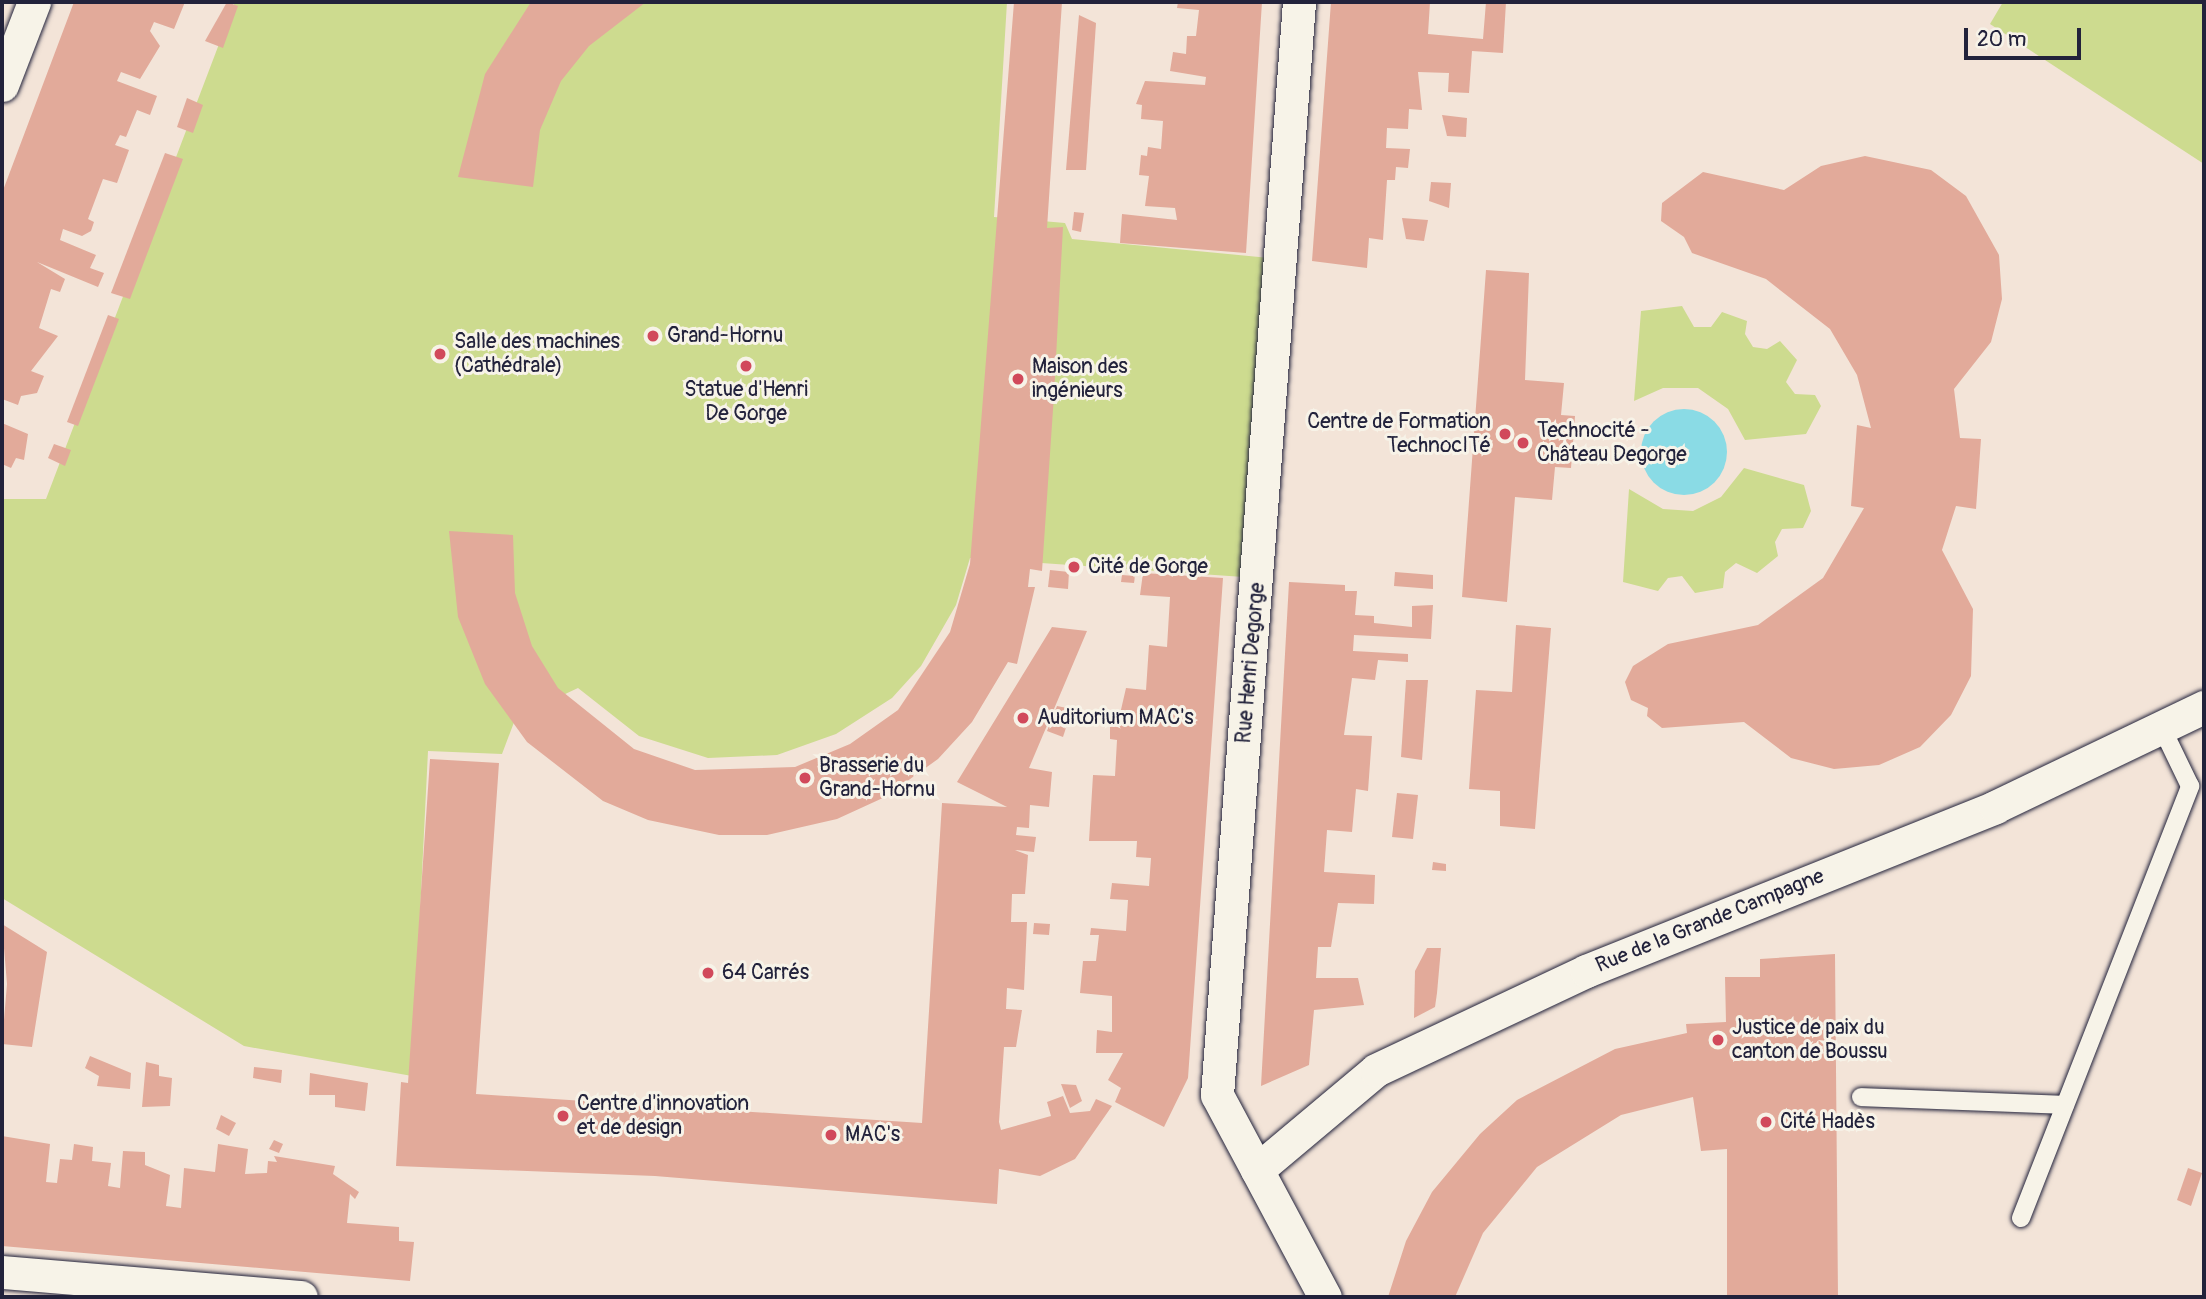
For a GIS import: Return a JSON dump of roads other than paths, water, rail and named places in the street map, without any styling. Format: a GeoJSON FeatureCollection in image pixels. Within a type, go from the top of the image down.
{"type":"FeatureCollection","features":[{"type":"Feature","properties":{"kind":"street"},"geometry":{"type":"LineString","coordinates":[[2,85],[34,2]]}},
{"type":"Feature","properties":{"kind":"street","name":"Rue Henri Degorge"},"geometry":{"type":"LineString","coordinates":[[1299,2],[1217,1095],[1325,1297]]}},
{"type":"Feature","properties":{"kind":"street","name":"Rue de la Grande Campagne"},"geometry":{"type":"LineString","coordinates":[[1257,1170],[1376,1070],[1586,971],[1995,807],[2185,717]]}},
{"type":"Feature","properties":{"kind":"street"},"geometry":{"type":"LineString","coordinates":[[2,1272],[301,1297]]}},
{"type":"Feature","properties":{"kind":"lane"},"geometry":{"type":"LineString","coordinates":[[2021,1218],[2190,786],[2185,717]]}},
{"type":"Feature","properties":{"kind":"lane"},"geometry":{"type":"LineString","coordinates":[[1861,1097],[2065,1105]]}},
{"type":"Feature","properties":{"kind":"water"},"geometry":{"type":"Polygon","coordinates":[[[1684,409],[1701,412],[1715,421],[1724,435],[1727,452],[1724,469],[1715,483],[1701,492],[1684,495],[1667,492],[1653,483],[1644,469],[1641,452],[1644,435],[1653,421],[1667,412],[1684,409]]]}},
{"type":"Feature","properties":{"kind":"place","name":"Grand-Hornu"},"geometry":{"type":"Point","coordinates":[653,336]}},
{"type":"Feature","properties":{"kind":"place","name":"Salle des machines (Cathédrale)"},"geometry":{"type":"Point","coordinates":[440,354]}},
{"type":"Feature","properties":{"kind":"place","name":"Statue d'Henri De Gorge"},"geometry":{"type":"Point","coordinates":[746,366]}},
{"type":"Feature","properties":{"kind":"place","name":"Maison des ingénieurs"},"geometry":{"type":"Point","coordinates":[1018,379]}},
{"type":"Feature","properties":{"kind":"place","name":"Centre de Formation TechnocITé"},"geometry":{"type":"Point","coordinates":[1505,434]}},
{"type":"Feature","properties":{"kind":"place","name":"Technocité - Château Degorge"},"geometry":{"type":"Point","coordinates":[1523,443]}},
{"type":"Feature","properties":{"kind":"place","name":"Cité de Gorge"},"geometry":{"type":"Point","coordinates":[1074,567]}},
{"type":"Feature","properties":{"kind":"place","name":"Auditorium MAC's"},"geometry":{"type":"Point","coordinates":[1023,718]}},
{"type":"Feature","properties":{"kind":"place","name":"Brasserie du Grand-Hornu"},"geometry":{"type":"Point","coordinates":[805,778]}},
{"type":"Feature","properties":{"kind":"place","name":"64 Carrés"},"geometry":{"type":"Point","coordinates":[708,973]}},
{"type":"Feature","properties":{"kind":"place","name":"Justice de paix du canton de Boussu"},"geometry":{"type":"Point","coordinates":[1718,1040]}},
{"type":"Feature","properties":{"kind":"place","name":"Centre d'innovation et de design"},"geometry":{"type":"Point","coordinates":[563,1116]}},
{"type":"Feature","properties":{"kind":"place","name":"Cité Hadès"},"geometry":{"type":"Point","coordinates":[1766,1122]}},
{"type":"Feature","properties":{"kind":"place","name":"MAC's"},"geometry":{"type":"Point","coordinates":[831,1135]}}]}
